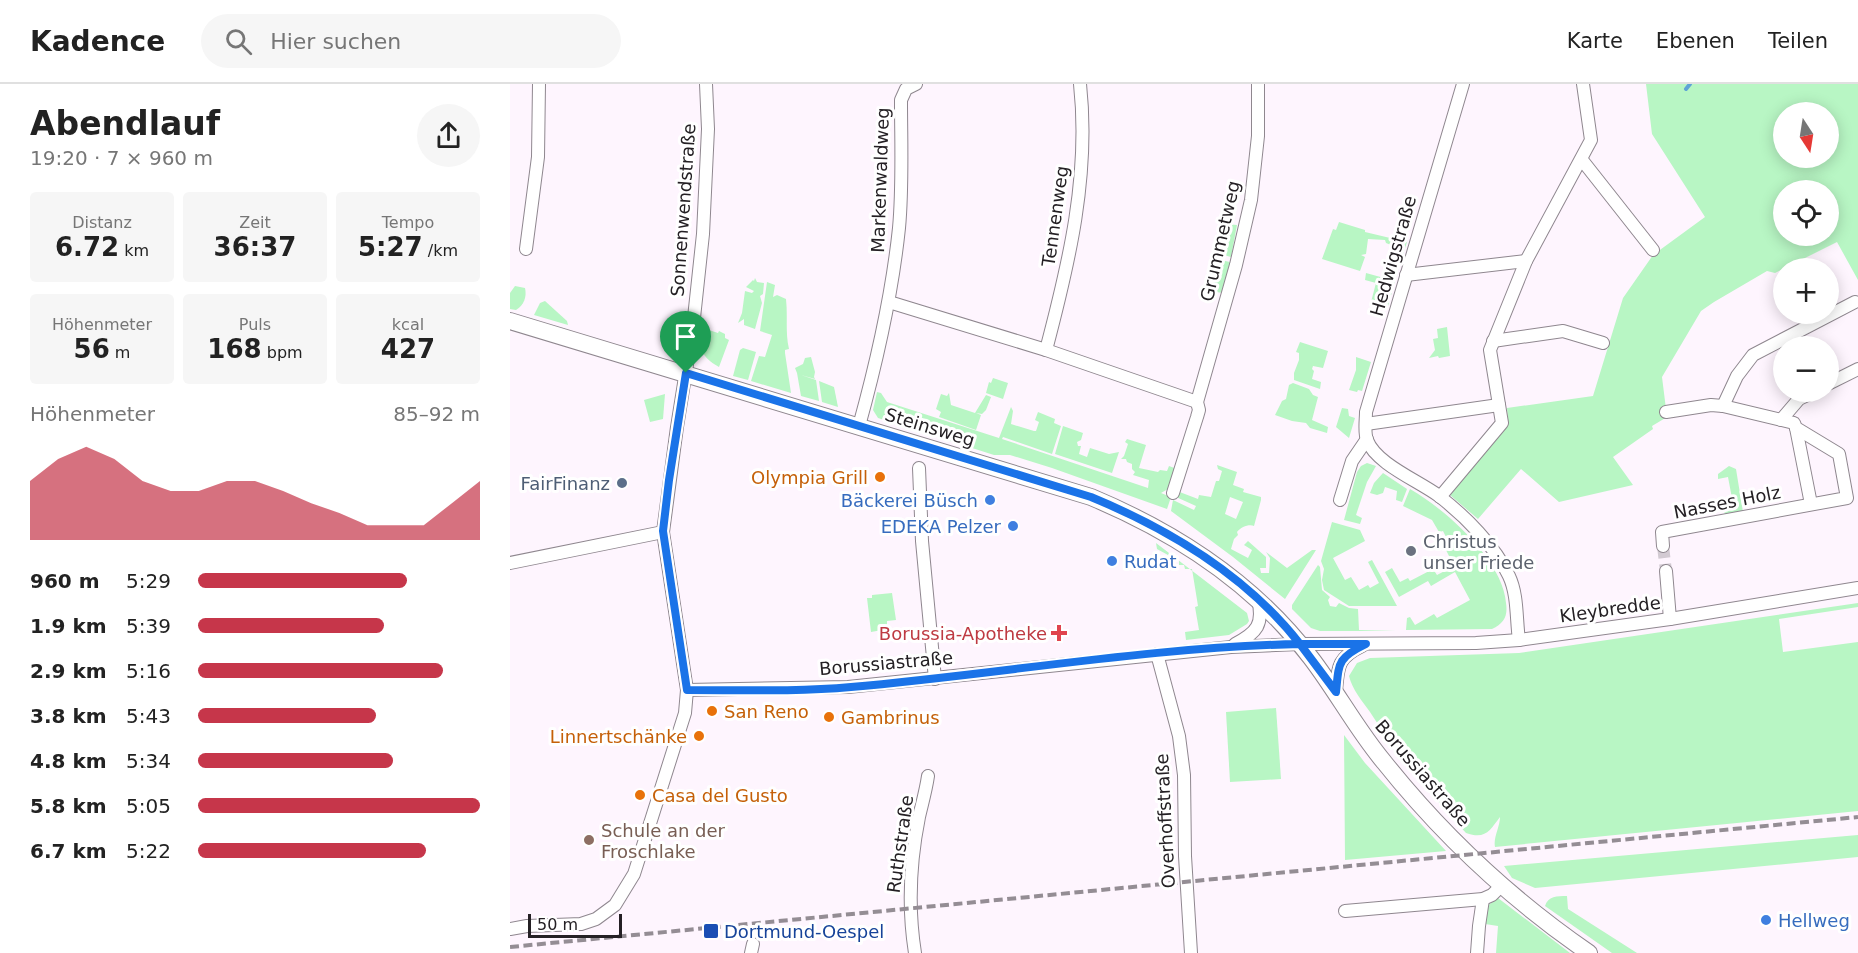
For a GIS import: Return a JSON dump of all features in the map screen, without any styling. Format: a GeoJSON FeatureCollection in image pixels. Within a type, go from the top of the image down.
{"type":"FeatureCollection","features":[{"type":"Feature","properties":{"kind":"main road","name":"Steinsweg"},"geometry":{"type":"LineString","coordinates":[[510,321],[1015,472],[1091,497],[1155,525],[1197,551],[1258,598],[1300,644]]}},
{"type":"Feature","properties":{"kind":"main road","name":"Borussiastraße"},"geometry":{"type":"LineString","coordinates":[[1300,644],[1336,692],[1354,723],[1400,782],[1483,870],[1555,929],[1589,953]]}},
{"type":"Feature","properties":{"kind":"street"},"geometry":{"type":"LineString","coordinates":[[526,249],[538,157],[539,84]]}},
{"type":"Feature","properties":{"kind":"street","name":"Sonnenwendstraße"},"geometry":{"type":"LineString","coordinates":[[510,929],[581,924],[602,916],[615,905],[634,874],[685,713],[687,690],[663,531],[673,448],[686,373],[705,212],[708,129],[706,84]]}},
{"type":"Feature","properties":{"kind":"street","name":"Markenwaldweg"},"geometry":{"type":"LineString","coordinates":[[859,426],[889,302],[899,227],[902,175],[901,100],[906,89],[916,84]]}},
{"type":"Feature","properties":{"kind":"street","name":"Tennenweg"},"geometry":{"type":"LineString","coordinates":[[1046,350],[1068,265],[1081,182],[1080,84]]}},
{"type":"Feature","properties":{"kind":"street","name":"Grummetweg"},"geometry":{"type":"LineString","coordinates":[[1173,494],[1197,417],[1197,402],[1236,265],[1251,200],[1258,136],[1258,84]]}},
{"type":"Feature","properties":{"kind":"street","name":"Hedwigstraße"},"geometry":{"type":"LineString","coordinates":[[1367,439],[1366,412],[1463,84]]}},
{"type":"Feature","properties":{"kind":"street"},"geometry":{"type":"LineString","coordinates":[[1440,497],[1502,423],[1490,350],[1526,261],[1592,140],[1583,84]]}},
{"type":"Feature","properties":{"kind":"street"},"geometry":{"type":"LineString","coordinates":[[1582,160],[1653,250]]}},
{"type":"Feature","properties":{"kind":"street"},"geometry":{"type":"LineString","coordinates":[[1406,275],[1526,261]]}},
{"type":"Feature","properties":{"kind":"street"},"geometry":{"type":"LineString","coordinates":[[889,302],[1046,350],[1197,402]]}},
{"type":"Feature","properties":{"kind":"street"},"geometry":{"type":"LineString","coordinates":[[1723,406],[1737,376],[1753,355],[1855,302]]}},
{"type":"Feature","properties":{"kind":"street"},"geometry":{"type":"LineString","coordinates":[[1494,341],[1563,331],[1603,343]]}},
{"type":"Feature","properties":{"kind":"street"},"geometry":{"type":"LineString","coordinates":[[1839,378],[1858,369]]}},
{"type":"Feature","properties":{"kind":"street"},"geometry":{"type":"LineString","coordinates":[[1781,420],[1796,402]]}},
{"type":"Feature","properties":{"kind":"street"},"geometry":{"type":"LineString","coordinates":[[1366,424],[1499,405]]}},
{"type":"Feature","properties":{"kind":"street","name":"Nasses Holz"},"geometry":{"type":"LineString","coordinates":[[1663,546],[1662,532],[1852,497],[1839,454],[1796,428],[1794,423],[1723,406],[1711,405],[1666,412]]}},
{"type":"Feature","properties":{"kind":"street"},"geometry":{"type":"LineString","coordinates":[[1796,428],[1811,504]]}},
{"type":"Feature","properties":{"kind":"street"},"geometry":{"type":"LineString","coordinates":[[1340,500],[1352,461],[1367,439],[1379,456],[1440,497],[1489,546],[1508,574],[1514,589],[1519,640]]}},
{"type":"Feature","properties":{"kind":"street"},"geometry":{"type":"LineString","coordinates":[[919,468],[922,541],[935,678]]}},
{"type":"Feature","properties":{"kind":"street"},"geometry":{"type":"LineString","coordinates":[[510,563],[663,531]]}},
{"type":"Feature","properties":{"kind":"street"},"geometry":{"type":"LineString","coordinates":[[1666,571],[1670,619]]}},
{"type":"Feature","properties":{"kind":"street","name":"Kleybredde"},"geometry":{"type":"LineString","coordinates":[[1300,644],[1476,643],[1519,640],[1670,619],[1858,588]]}},
{"type":"Feature","properties":{"kind":"street","name":"Borussiastraße"},"geometry":{"type":"LineString","coordinates":[[1231,647],[1250,636],[1258,627],[1261,609],[1258,598]]}},
{"type":"Feature","properties":{"kind":"street","name":"Borussiastraße"},"geometry":{"type":"LineString","coordinates":[[687,690],[848,687],[1157,654],[1231,647],[1300,644]]}},
{"type":"Feature","properties":{"kind":"street"},"geometry":{"type":"LineString","coordinates":[[1336,692],[1339,664],[1347,654],[1366,644]]}},
{"type":"Feature","properties":{"kind":"street","name":"Overhoffstraße"},"geometry":{"type":"LineString","coordinates":[[1157,654],[1179,736],[1184,775],[1185,856],[1191,953]]}},
{"type":"Feature","properties":{"kind":"street","name":"Ruthstraße"},"geometry":{"type":"LineString","coordinates":[[915,953],[910,924],[911,896],[916,835],[928,776]]}},
{"type":"Feature","properties":{"kind":"street"},"geometry":{"type":"LineString","coordinates":[[1345,911],[1483,899],[1492,895],[1501,886]]}},
{"type":"Feature","properties":{"kind":"street"},"geometry":{"type":"LineString","coordinates":[[1478,953],[1483,899]]}},
{"type":"Feature","properties":{"kind":"green space"},"geometry":{"type":"Polygon","coordinates":[[[1646,84],[1858,84],[1858,280],[1839,246],[1839,180],[1773,180],[1773,246],[1829,246],[1805,258],[1773,258],[1773,272],[1767,271],[1701,311],[1662,377],[1667,417],[1613,457],[1633,485],[1559,502],[1521,469],[1478,519],[1450,495],[1508,423],[1507,408],[1593,396],[1623,298],[1653,255],[1705,217],[1652,134],[1646,84]]]}},
{"type":"Feature","properties":{"kind":"green space"},"geometry":{"type":"Polygon","coordinates":[[[1339,222],[1365,230],[1365,232],[1407,242],[1398,270],[1388,266],[1390,261],[1387,260],[1391,245],[1385,240],[1368,239],[1366,254],[1361,255],[1365,257],[1360,271],[1322,259],[1333,229],[1336,230],[1339,222]]]}},
{"type":"Feature","properties":{"kind":"green space"},"geometry":{"type":"Polygon","coordinates":[[[1224,224],[1237,225],[1231,257],[1220,254],[1222,239],[1224,239],[1224,224]]]}},
{"type":"Feature","properties":{"kind":"green space"},"geometry":{"type":"Polygon","coordinates":[[[1216,259],[1230,262],[1223,293],[1210,291],[1216,259]]]}},
{"type":"Feature","properties":{"kind":"green space"},"geometry":{"type":"Polygon","coordinates":[[[1366,273],[1395,281],[1388,306],[1371,302],[1376,283],[1365,280],[1366,273]]]}},
{"type":"Feature","properties":{"kind":"green space"},"geometry":{"type":"Polygon","coordinates":[[[755,278],[757,282],[764,283],[763,294],[760,296],[762,303],[755,329],[744,325],[744,319],[738,323],[745,291],[752,293],[754,291],[746,287],[755,278]]]}},
{"type":"Feature","properties":{"kind":"green space"},"geometry":{"type":"Polygon","coordinates":[[[767,282],[775,285],[773,297],[777,295],[786,299],[789,349],[785,350],[785,353],[791,393],[751,381],[759,356],[765,357],[772,335],[760,331],[767,282]]]}},
{"type":"Feature","properties":{"kind":"green space"},"geometry":{"type":"Polygon","coordinates":[[[515,286],[525,288],[526,291],[523,303],[516,310],[510,309],[510,293],[515,286]]]}},
{"type":"Feature","properties":{"kind":"green space"},"geometry":{"type":"Polygon","coordinates":[[[545,301],[567,321],[568,325],[534,315],[540,303],[545,301]]]}},
{"type":"Feature","properties":{"kind":"green space"},"geometry":{"type":"Polygon","coordinates":[[[1447,327],[1450,356],[1429,358],[1435,350],[1433,339],[1438,338],[1437,329],[1447,327]]]}},
{"type":"Feature","properties":{"kind":"green space"},"geometry":{"type":"Polygon","coordinates":[[[703,328],[718,333],[719,331],[729,340],[719,367],[704,355],[700,340],[703,328]]]}},
{"type":"Feature","properties":{"kind":"green space"},"geometry":{"type":"Polygon","coordinates":[[[1300,342],[1328,351],[1323,368],[1313,366],[1312,369],[1314,371],[1312,379],[1321,382],[1320,389],[1294,380],[1299,360],[1299,353],[1296,352],[1300,342]]]}},
{"type":"Feature","properties":{"kind":"green space"},"geometry":{"type":"Polygon","coordinates":[[[743,348],[756,352],[748,380],[733,376],[740,350],[743,348]]]}},
{"type":"Feature","properties":{"kind":"green space"},"geometry":{"type":"Polygon","coordinates":[[[811,357],[815,379],[801,375],[816,380],[819,401],[801,396],[795,368],[803,364],[805,358],[811,357]]]}},
{"type":"Feature","properties":{"kind":"green space"},"geometry":{"type":"Polygon","coordinates":[[[1356,357],[1371,362],[1362,391],[1357,392],[1349,390],[1356,370],[1356,357]]]}},
{"type":"Feature","properties":{"kind":"green space"},"geometry":{"type":"Polygon","coordinates":[[[993,378],[1008,383],[1003,399],[986,393],[989,382],[991,383],[993,378]]]}},
{"type":"Feature","properties":{"kind":"green space"},"geometry":{"type":"Polygon","coordinates":[[[819,381],[834,387],[838,407],[822,402],[819,381]]]}},
{"type":"Feature","properties":{"kind":"green space"},"geometry":{"type":"Polygon","coordinates":[[[1293,383],[1309,389],[1313,395],[1318,397],[1312,420],[1328,427],[1327,433],[1310,428],[1306,423],[1275,415],[1282,401],[1286,399],[1289,385],[1293,383]]]}},
{"type":"Feature","properties":{"kind":"green space"},"geometry":{"type":"Polygon","coordinates":[[[877,392],[881,393],[887,402],[999,438],[1011,407],[1013,411],[1011,424],[1034,431],[1039,422],[1035,420],[1038,412],[1055,419],[1054,423],[1061,426],[1052,454],[1003,437],[1002,439],[1148,488],[1149,480],[1133,475],[1135,472],[1132,464],[1126,459],[1121,459],[1128,444],[1125,442],[1127,439],[1146,445],[1139,468],[1158,472],[1167,471],[1169,466],[1177,469],[1168,489],[1161,493],[1171,497],[1167,509],[1052,468],[1010,455],[994,455],[878,418],[873,410],[877,392]]]}},
{"type":"Feature","properties":{"kind":"green space"},"geometry":{"type":"Polygon","coordinates":[[[949,393],[951,405],[975,413],[986,395],[991,397],[986,410],[982,414],[976,413],[981,415],[976,430],[939,417],[941,412],[936,409],[941,394],[947,396],[949,393]]]}},
{"type":"Feature","properties":{"kind":"green space"},"geometry":{"type":"Polygon","coordinates":[[[665,394],[663,419],[650,422],[644,400],[665,394]]]}},
{"type":"Feature","properties":{"kind":"green space"},"geometry":{"type":"Polygon","coordinates":[[[1342,408],[1348,409],[1349,416],[1355,418],[1349,438],[1336,427],[1342,408]]]}},
{"type":"Feature","properties":{"kind":"green space"},"geometry":{"type":"Polygon","coordinates":[[[1063,426],[1083,433],[1081,440],[1077,442],[1078,446],[1081,446],[1079,454],[1087,457],[1090,448],[1109,454],[1119,452],[1112,473],[1055,454],[1063,426]]]}},
{"type":"Feature","properties":{"kind":"green space"},"geometry":{"type":"Polygon","coordinates":[[[1367,463],[1376,466],[1367,482],[1356,515],[1362,518],[1360,524],[1344,520],[1357,472],[1367,463]]]}},
{"type":"Feature","properties":{"kind":"green space"},"geometry":{"type":"Polygon","coordinates":[[[1217,465],[1237,472],[1233,485],[1244,489],[1243,492],[1261,497],[1254,526],[1243,527],[1237,532],[1238,535],[1231,549],[1248,558],[1252,550],[1244,545],[1248,541],[1266,557],[1266,568],[1260,568],[1261,573],[1269,573],[1270,558],[1266,552],[1287,568],[1312,550],[1316,550],[1285,599],[1171,511],[1173,500],[1194,510],[1196,506],[1176,497],[1177,491],[1198,499],[1199,495],[1211,497],[1222,471],[1217,465]],[[1230,497],[1225,514],[1236,519],[1243,502],[1230,497]]]}},
{"type":"Feature","properties":{"kind":"green space"},"geometry":{"type":"Polygon","coordinates":[[[1729,466],[1736,469],[1743,512],[1725,515],[1724,511],[1734,509],[1728,477],[1718,479],[1718,474],[1729,466]]]}},
{"type":"Feature","properties":{"kind":"green space"},"geometry":{"type":"Polygon","coordinates":[[[1383,473],[1407,489],[1402,502],[1396,500],[1397,491],[1385,487],[1383,493],[1377,495],[1370,493],[1374,483],[1383,473]]]}},
{"type":"Feature","properties":{"kind":"green space"},"geometry":{"type":"Polygon","coordinates":[[[1410,489],[1439,509],[1470,537],[1495,570],[1502,587],[1506,608],[1504,619],[1496,627],[1492,629],[1406,630],[1407,618],[1410,617],[1415,625],[1434,614],[1437,618],[1470,600],[1455,572],[1431,586],[1428,581],[1399,597],[1385,572],[1392,568],[1400,582],[1408,578],[1410,581],[1433,569],[1437,575],[1454,566],[1446,550],[1451,547],[1443,531],[1439,532],[1432,520],[1403,506],[1410,489]]]}},
{"type":"Feature","properties":{"kind":"green space"},"geometry":{"type":"Polygon","coordinates":[[[1332,522],[1360,530],[1365,541],[1333,558],[1345,580],[1351,577],[1359,590],[1379,583],[1368,562],[1372,560],[1397,606],[1349,606],[1324,590],[1322,580],[1324,569],[1321,561],[1332,522]]]}},
{"type":"Feature","properties":{"kind":"green space"},"geometry":{"type":"Polygon","coordinates":[[[1156,543],[1190,569],[1185,569],[1184,565],[1179,565],[1179,561],[1157,549],[1156,543]]]}},
{"type":"Feature","properties":{"kind":"green space"},"geometry":{"type":"Polygon","coordinates":[[[1318,565],[1322,590],[1330,597],[1328,600],[1330,606],[1336,607],[1339,603],[1358,609],[1359,630],[1396,631],[1320,631],[1311,628],[1292,609],[1292,605],[1318,565]]]}},
{"type":"Feature","properties":{"kind":"green space"},"geometry":{"type":"Polygon","coordinates":[[[1192,571],[1247,613],[1249,621],[1247,624],[1229,635],[1186,640],[1185,632],[1199,630],[1195,607],[1198,606],[1192,571]]]}},
{"type":"Feature","properties":{"kind":"green space"},"geometry":{"type":"Polygon","coordinates":[[[892,593],[896,620],[887,621],[887,626],[882,627],[882,630],[871,632],[867,598],[872,598],[872,595],[892,593]]]}},
{"type":"Feature","properties":{"kind":"green space"},"geometry":{"type":"Polygon","coordinates":[[[1858,603],[1858,607],[1779,619],[1783,652],[1858,642],[1858,811],[1495,847],[1500,817],[1487,833],[1473,835],[1466,833],[1403,759],[1352,686],[1349,676],[1357,663],[1370,658],[1519,653],[1858,603]]]}},
{"type":"Feature","properties":{"kind":"green space"},"geometry":{"type":"Polygon","coordinates":[[[1276,708],[1281,779],[1230,782],[1226,712],[1276,708]]]}},
{"type":"Feature","properties":{"kind":"green space"},"geometry":{"type":"Polygon","coordinates":[[[1344,735],[1365,763],[1446,851],[1345,860],[1344,735]]]}},
{"type":"Feature","properties":{"kind":"green space"},"geometry":{"type":"Polygon","coordinates":[[[1858,835],[1858,857],[1535,888],[1512,878],[1504,866],[1858,835]]]}},
{"type":"Feature","properties":{"kind":"green space"},"geometry":{"type":"Polygon","coordinates":[[[1567,896],[1568,909],[1637,953],[1612,953],[1545,906],[1551,898],[1567,896]]]}},
{"type":"Feature","properties":{"kind":"green space"},"geometry":{"type":"Polygon","coordinates":[[[1498,898],[1570,953],[1496,953],[1498,926],[1485,924],[1487,906],[1498,898]]]}},
{"type":"Feature","properties":{"kind":"waterway"},"geometry":{"type":"LineString","coordinates":[[1686,89],[1690,84]]}},
{"type":"Feature","properties":{"kind":"tunnel"},"geometry":{"type":"LineString","coordinates":[[1663,546],[1666,571]]}},
{"type":"Feature","properties":{"kind":"railway"},"geometry":{"type":"LineString","coordinates":[[510,947],[1858,817]]}},
{"type":"Feature","properties":{"kind":"place","name":"Olympia Grill"},"geometry":{"type":"Point","coordinates":[880,477]}},
{"type":"Feature","properties":{"kind":"place","name":"FairFinanz"},"geometry":{"type":"Point","coordinates":[622,483]}},
{"type":"Feature","properties":{"kind":"place","name":"Bäckerei Büsch"},"geometry":{"type":"Point","coordinates":[990,500]}},
{"type":"Feature","properties":{"kind":"place","name":"EDEKA Pelzer"},"geometry":{"type":"Point","coordinates":[1013,526]}},
{"type":"Feature","properties":{"kind":"place","name":"Christus unser Friede"},"geometry":{"type":"Point","coordinates":[1411,551]}},
{"type":"Feature","properties":{"kind":"place","name":"Rudat"},"geometry":{"type":"Point","coordinates":[1112,561]}},
{"type":"Feature","properties":{"kind":"place","name":"Borussia-Apotheke"},"geometry":{"type":"Point","coordinates":[1059,633]}},
{"type":"Feature","properties":{"kind":"place","name":"San Reno"},"geometry":{"type":"Point","coordinates":[712,711]}},
{"type":"Feature","properties":{"kind":"place","name":"Gambrinus"},"geometry":{"type":"Point","coordinates":[829,717]}},
{"type":"Feature","properties":{"kind":"place","name":"Linnertschänke"},"geometry":{"type":"Point","coordinates":[699,736]}},
{"type":"Feature","properties":{"kind":"place","name":"Casa del Gusto"},"geometry":{"type":"Point","coordinates":[640,795]}},
{"type":"Feature","properties":{"kind":"place","name":"Schule an der Froschlake"},"geometry":{"type":"Point","coordinates":[589,840]}},
{"type":"Feature","properties":{"kind":"place","name":"Hellweg"},"geometry":{"type":"Point","coordinates":[1766,920]}},
{"type":"Feature","properties":{"kind":"place","name":"Dortmund-Oespel"},"geometry":{"type":"Point","coordinates":[711,931]}},
{"type":"Feature","properties":{"kind":"route"},"geometry":{"type":"LineString","coordinates":[[686,373],[676,427],[663,531],[687,690],[848,687],[1157,654],[1231,647],[1300,644],[1336,692],[1339,664],[1347,654],[1366,644],[1300,644],[1258,598],[1220,567],[1155,525],[1091,497],[686,373]]}}]}
